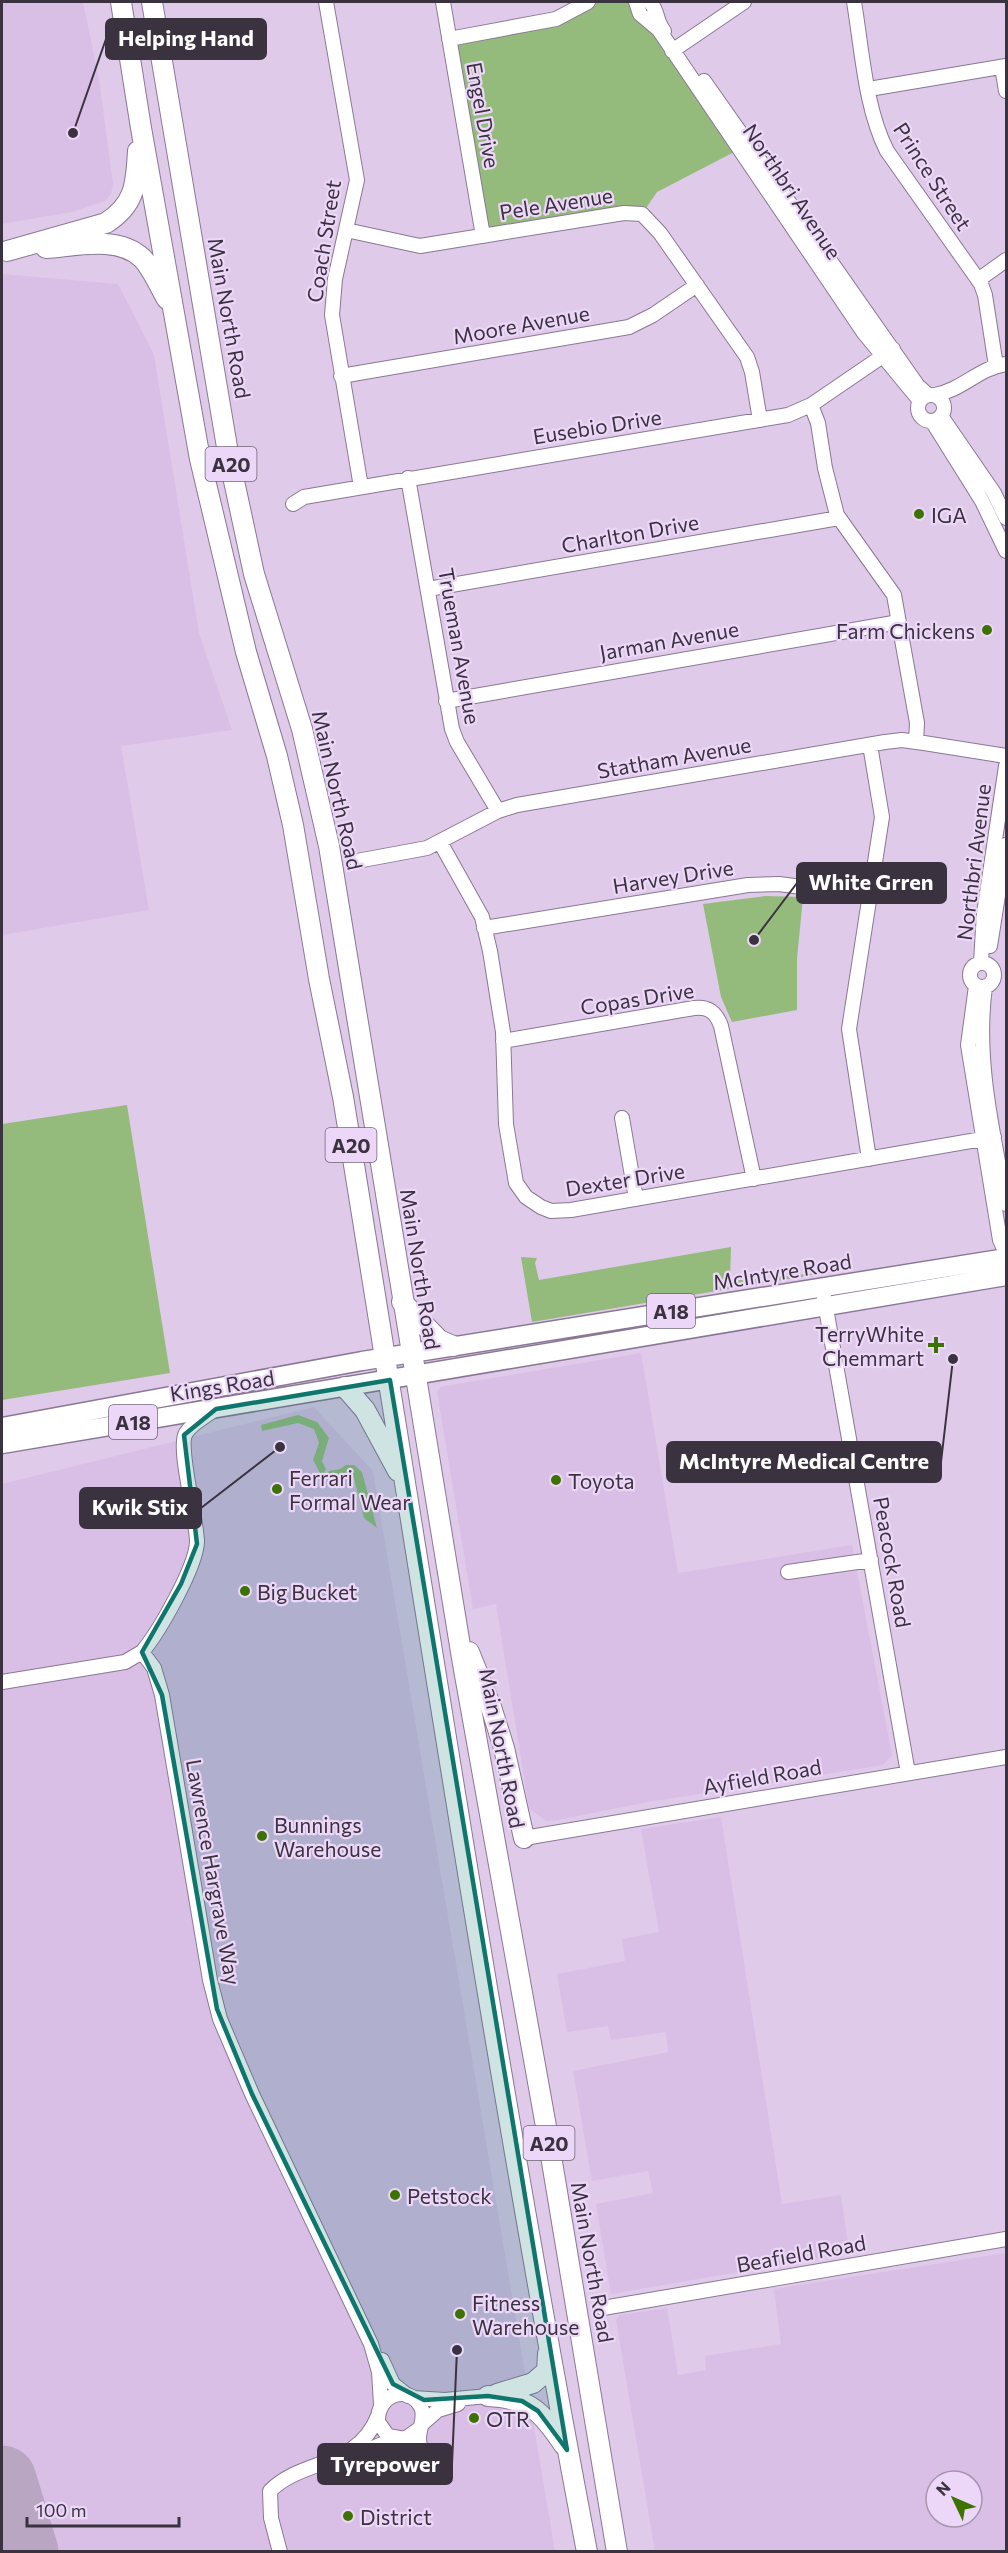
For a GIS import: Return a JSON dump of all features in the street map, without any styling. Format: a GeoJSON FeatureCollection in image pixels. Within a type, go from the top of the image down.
{"type":"FeatureCollection","features":[{"type":"Feature","properties":{"kind":"highway","name":"A20"},"geometry":{"type":"LineString","coordinates":[[121,2],[173,309],[214,527],[293,825],[343,1097],[549,2351],[586,2552]]}},
{"type":"Feature","properties":{"kind":"highway","name":"Main North Road"},"geometry":{"type":"LineString","coordinates":[[152,2],[228,453],[270,629],[302,729],[329,846],[455,1619],[547,2132],[617,2552]]}},
{"type":"Feature","properties":{"kind":"highway"},"geometry":{"type":"LineString","coordinates":[[4,251],[106,223],[118,214],[135,188],[141,128]]}},
{"type":"Feature","properties":{"kind":"highway"},"geometry":{"type":"LineString","coordinates":[[4,251],[107,244],[122,247],[143,260],[173,309]]}},
{"type":"Feature","properties":{"kind":"highway"},"geometry":{"type":"LineString","coordinates":[[402,1302],[439,1340],[453,1346]]}},
{"type":"Feature","properties":{"kind":"highway"},"geometry":{"type":"LineString","coordinates":[[345,1387],[365,1410],[405,1484]]}},
{"type":"Feature","properties":{"kind":"highway"},"geometry":{"type":"LineString","coordinates":[[455,1619],[491,1707],[504,1748],[524,1838]]}},
{"type":"Feature","properties":{"kind":"highway"},"geometry":{"type":"LineString","coordinates":[[486,2396],[533,2383],[547,2371],[549,2351]]}},
{"type":"Feature","properties":{"kind":"highway"},"geometry":{"type":"LineString","coordinates":[[486,2396],[522,2401],[538,2411],[567,2450]]}},
{"type":"Feature","properties":{"kind":"main road","name":"McIntyre Road"},"geometry":{"type":"LineString","coordinates":[[386,1358],[1006,1258]]}},
{"type":"Feature","properties":{"kind":"main road","name":"McIntyre Road"},"geometry":{"type":"LineString","coordinates":[[414,1376],[1006,1276]]}},
{"type":"Feature","properties":{"kind":"main road"},"geometry":{"type":"LineString","coordinates":[[580,1326],[619,1329],[623,1341]]}},
{"type":"Feature","properties":{"kind":"main road","name":"Kings Road"},"geometry":{"type":"LineString","coordinates":[[2,1427],[386,1358]]}},
{"type":"Feature","properties":{"kind":"main road","name":"Kings Road"},"geometry":{"type":"LineString","coordinates":[[2,1444],[414,1376]]}},
{"type":"Feature","properties":{"kind":"street","name":"Coach Street"},"geometry":{"type":"LineString","coordinates":[[326,2],[357,180],[335,279],[332,315],[361,487]]}},
{"type":"Feature","properties":{"kind":"street","name":"Engel Drive"},"geometry":{"type":"LineString","coordinates":[[443,2],[483,236]]}},
{"type":"Feature","properties":{"kind":"street"},"geometry":{"type":"LineString","coordinates":[[449,39],[556,19],[588,2]]}},
{"type":"Feature","properties":{"kind":"street","name":"Northbri Avenue"},"geometry":{"type":"LineString","coordinates":[[636,2],[640,14],[675,49]]}},
{"type":"Feature","properties":{"kind":"street","name":"Northbri Avenue"},"geometry":{"type":"LineString","coordinates":[[650,2],[656,9],[661,27],[675,49],[887,353],[933,406],[994,493],[1006,518]]}},
{"type":"Feature","properties":{"kind":"street"},"geometry":{"type":"LineString","coordinates":[[675,49],[744,2]]}},
{"type":"Feature","properties":{"kind":"street","name":"Prince Street"},"geometry":{"type":"LineString","coordinates":[[854,2],[876,126],[887,151],[978,280],[985,295],[1001,365]]}},
{"type":"Feature","properties":{"kind":"street"},"geometry":{"type":"LineString","coordinates":[[869,89],[1004,67],[1006,91]]}},
{"type":"Feature","properties":{"kind":"street","name":"Pele Avenue"},"geometry":{"type":"LineString","coordinates":[[346,230],[420,246],[624,213],[638,213],[647,218],[660,232],[747,357],[752,372],[760,420]]}},
{"type":"Feature","properties":{"kind":"street"},"geometry":{"type":"LineString","coordinates":[[978,280],[1006,260]]}},
{"type":"Feature","properties":{"kind":"street","name":"Moore Avenue"},"geometry":{"type":"LineString","coordinates":[[341,376],[629,327],[653,315],[697,285]]}},
{"type":"Feature","properties":{"kind":"street","name":"Eusebio Drive"},"geometry":{"type":"LineString","coordinates":[[293,504],[304,496],[789,415],[811,405],[887,353]]}},
{"type":"Feature","properties":{"kind":"street"},"geometry":{"type":"LineString","coordinates":[[933,406],[985,369],[1001,365]]}},
{"type":"Feature","properties":{"kind":"street"},"geometry":{"type":"LineString","coordinates":[[811,405],[818,423],[832,502],[839,518],[894,595],[917,723],[916,742]]}},
{"type":"Feature","properties":{"kind":"street","name":"Northbri Avenue"},"geometry":{"type":"LineString","coordinates":[[933,406],[1006,551]]}},
{"type":"Feature","properties":{"kind":"street","name":"Trueman Avenue"},"geometry":{"type":"LineString","coordinates":[[408,478],[446,701],[457,742],[498,811]]}},
{"type":"Feature","properties":{"kind":"street","name":"Charlton Drive"},"geometry":{"type":"LineString","coordinates":[[428,590],[839,518]]}},
{"type":"Feature","properties":{"kind":"street","name":"Jarman Avenue"},"geometry":{"type":"LineString","coordinates":[[446,701],[899,622]]}},
{"type":"Feature","properties":{"kind":"street","name":"Statham Avenue"},"geometry":{"type":"LineString","coordinates":[[357,861],[426,848],[498,811],[518,805],[870,745],[902,741],[916,742],[1006,756]]}},
{"type":"Feature","properties":{"kind":"street"},"geometry":{"type":"LineString","coordinates":[[869,1159],[849,1029],[882,817],[870,745]]}},
{"type":"Feature","properties":{"kind":"street","name":"Northbri Avenue"},"geometry":{"type":"LineString","coordinates":[[985,963],[984,913],[1006,766]]}},
{"type":"Feature","properties":{"kind":"street","name":"Dexter Drive"},"geometry":{"type":"LineString","coordinates":[[440,842],[482,917],[504,1041],[506,1124],[512,1167],[516,1183],[526,1197],[541,1207],[561,1211],[988,1138]]}},
{"type":"Feature","properties":{"kind":"street","name":"Northbri Avenue"},"geometry":{"type":"LineString","coordinates":[[985,963],[1006,845]]}},
{"type":"Feature","properties":{"kind":"street","name":"Harvey Drive"},"geometry":{"type":"LineString","coordinates":[[484,928],[748,885],[779,884],[870,896]]}},
{"type":"Feature","properties":{"kind":"street"},"geometry":{"type":"LineString","coordinates":[[990,982],[970,980],[970,972],[974,966],[985,963],[993,970],[990,982],[968,1045],[988,1138],[1006,1204]]}},
{"type":"Feature","properties":{"kind":"street","name":"Copas Drive"},"geometry":{"type":"LineString","coordinates":[[504,1041],[694,1008],[711,1011],[718,1018],[754,1179]]}},
{"type":"Feature","properties":{"kind":"street"},"geometry":{"type":"LineString","coordinates":[[622,1118],[636,1199]]}},
{"type":"Feature","properties":{"kind":"street"},"geometry":{"type":"LineString","coordinates":[[988,1138],[1000,1240],[1006,1253]]}},
{"type":"Feature","properties":{"kind":"street","name":"Peacock Road"},"geometry":{"type":"LineString","coordinates":[[822,1287],[908,1773]]}},
{"type":"Feature","properties":{"kind":"street"},"geometry":{"type":"LineString","coordinates":[[2,1682],[124,1662],[142,1652],[160,1627],[190,1566],[197,1544],[190,1484],[182,1449],[184,1435],[216,1408]]}},
{"type":"Feature","properties":{"kind":"street"},"geometry":{"type":"LineString","coordinates":[[788,1572],[871,1560]]}},
{"type":"Feature","properties":{"kind":"street","name":"Lawrence Hargrave Way"},"geometry":{"type":"LineString","coordinates":[[142,1652],[154,1668],[162,1695],[210,1980],[220,2019],[252,2094],[371,2344],[379,2372],[379,2410]]}},
{"type":"Feature","properties":{"kind":"street","name":"Ayfield Road"},"geometry":{"type":"LineString","coordinates":[[524,1838],[1006,1756]]}},
{"type":"Feature","properties":{"kind":"street","name":"Beafield Road"},"geometry":{"type":"LineString","coordinates":[[603,2308],[1006,2239]]}},
{"type":"Feature","properties":{"kind":"street","name":"Lawrence Hargrave Way"},"geometry":{"type":"LineString","coordinates":[[371,2344],[381,2358],[393,2384],[411,2397]]}},
{"type":"Feature","properties":{"kind":"street"},"geometry":{"type":"LineString","coordinates":[[280,2552],[271,2518],[270,2491],[279,2482],[332,2460],[362,2442],[379,2410],[391,2396],[445,2400],[486,2396]]}},
{"type":"Feature","properties":{"kind":"street"},"geometry":{"type":"LineString","coordinates":[[332,2460],[348,2458],[397,2439],[411,2437],[438,2410],[486,2396]]}},
{"type":"Feature","properties":{"kind":"street"},"geometry":{"type":"LineString","coordinates":[[379,2410],[380,2428],[413,2452],[425,2472],[421,2426],[423,2412],[411,2397]]}},
{"type":"Feature","properties":{"kind":"highlighted area"},"geometry":{"type":"Polygon","coordinates":[[[390,1380],[567,2450],[538,2411],[522,2401],[488,2396],[424,2400],[393,2384],[252,2094],[217,2009],[162,1695],[142,1652],[181,1584],[197,1544],[184,1435],[216,1409],[390,1380]]]}},
{"type":"Feature","properties":{"kind":"shaded area"},"geometry":{"type":"Polygon","coordinates":[[[2,2],[83,2],[99,79],[113,184],[111,194],[105,201],[72,212],[2,224],[2,2]]]}},
{"type":"Feature","properties":{"kind":"shaded area"},"geometry":{"type":"Polygon","coordinates":[[[2,274],[118,284],[154,355],[199,633],[232,730],[121,746],[149,910],[2,935],[2,274]]]}},
{"type":"Feature","properties":{"kind":"shaded area"},"geometry":{"type":"Polygon","coordinates":[[[641,1353],[678,1573],[852,1545],[892,1755],[883,1765],[648,1802],[558,1820],[546,1821],[529,1808],[496,1604],[473,1609],[437,1392],[440,1387],[641,1353]]]}},
{"type":"Feature","properties":{"kind":"shaded area"},"geometry":{"type":"Polygon","coordinates":[[[314,1407],[373,1471],[555,2551],[2,2551],[2,1484],[314,1407]]]}},
{"type":"Feature","properties":{"kind":"shaded area"},"geometry":{"type":"Polygon","coordinates":[[[721,1817],[782,2204],[841,2195],[849,2253],[611,2294],[596,2204],[653,2193],[648,2171],[592,2181],[573,2071],[668,2052],[666,2032],[611,2040],[608,2026],[567,2032],[557,1974],[625,1961],[622,1939],[659,1932],[641,1829],[721,1817]]]}},
{"type":"Feature","properties":{"kind":"shaded area"},"geometry":{"type":"Polygon","coordinates":[[[1006,2253],[1006,2551],[655,2551],[616,2320],[620,2315],[667,2308],[678,2375],[706,2370],[705,2356],[781,2344],[774,2289],[1006,2253]]]}},
{"type":"Feature","properties":{"kind":"green space"},"geometry":{"type":"Polygon","coordinates":[[[588,2],[636,2],[740,149],[657,192],[642,214],[483,236],[449,39],[545,22],[588,2]]]}},
{"type":"Feature","properties":{"kind":"green space"},"geometry":{"type":"Polygon","coordinates":[[[765,896],[803,897],[797,959],[797,1010],[732,1022],[721,997],[703,904],[765,896]]]}},
{"type":"Feature","properties":{"kind":"green space"},"geometry":{"type":"Polygon","coordinates":[[[127,1105],[170,1373],[2,1400],[2,1124],[127,1105]]]}},
{"type":"Feature","properties":{"kind":"green space"},"geometry":{"type":"Polygon","coordinates":[[[731,1247],[730,1281],[830,1272],[532,1322],[521,1257],[537,1258],[535,1263],[539,1280],[731,1247]]]}},
{"type":"Feature","properties":{"kind":"green space"},"geometry":{"type":"Polygon","coordinates":[[[298,1415],[317,1422],[329,1438],[322,1461],[326,1469],[322,1477],[313,1460],[319,1443],[314,1429],[298,1423],[262,1431],[261,1425],[298,1415]]]}},
{"type":"Feature","properties":{"kind":"green space"},"geometry":{"type":"Polygon","coordinates":[[[346,1465],[354,1465],[362,1472],[377,1528],[364,1518],[354,1478],[350,1476],[330,1480],[324,1478],[329,1471],[346,1465]]]}},
{"type":"Feature","properties":{"kind":"taxiway"},"geometry":{"type":"LineString","coordinates":[[2,2514],[11,2511]]}},
{"type":"Feature","properties":{"kind":"runway"},"geometry":{"type":"LineString","coordinates":[[2,2480],[24,2552]]}},
{"type":"Feature","properties":{"kind":"place","name":"Helping Hand"},"geometry":{"type":"Point","coordinates":[73,133]}},
{"type":"Feature","properties":{"kind":"place","name":"IGA"},"geometry":{"type":"Point","coordinates":[919,514]}},
{"type":"Feature","properties":{"kind":"place","name":"Farm Chickens"},"geometry":{"type":"Point","coordinates":[987,630]}},
{"type":"Feature","properties":{"kind":"place","name":"White Grren"},"geometry":{"type":"Point","coordinates":[754,940]}},
{"type":"Feature","properties":{"kind":"place","name":"TerryWhite Chemmart"},"geometry":{"type":"Point","coordinates":[936,1345]}},
{"type":"Feature","properties":{"kind":"place","name":"McIntyre Medical Centre"},"geometry":{"type":"Point","coordinates":[953,1359]}},
{"type":"Feature","properties":{"kind":"place","name":"Kwik Stix"},"geometry":{"type":"Point","coordinates":[280,1447]}},
{"type":"Feature","properties":{"kind":"place","name":"Toyota"},"geometry":{"type":"Point","coordinates":[556,1480]}},
{"type":"Feature","properties":{"kind":"place","name":"Ferrari Formal Wear"},"geometry":{"type":"Point","coordinates":[277,1489]}},
{"type":"Feature","properties":{"kind":"place","name":"Big Bucket"},"geometry":{"type":"Point","coordinates":[245,1591]}},
{"type":"Feature","properties":{"kind":"place","name":"Bunnings Warehouse"},"geometry":{"type":"Point","coordinates":[262,1836]}},
{"type":"Feature","properties":{"kind":"place","name":"Petstock"},"geometry":{"type":"Point","coordinates":[395,2195]}},
{"type":"Feature","properties":{"kind":"place","name":"Fitness Warehouse"},"geometry":{"type":"Point","coordinates":[460,2314]}},
{"type":"Feature","properties":{"kind":"place","name":"Tyrepower"},"geometry":{"type":"Point","coordinates":[457,2350]}},
{"type":"Feature","properties":{"kind":"place","name":"OTR"},"geometry":{"type":"Point","coordinates":[474,2418]}},
{"type":"Feature","properties":{"kind":"place","name":"District"},"geometry":{"type":"Point","coordinates":[348,2516]}}]}
